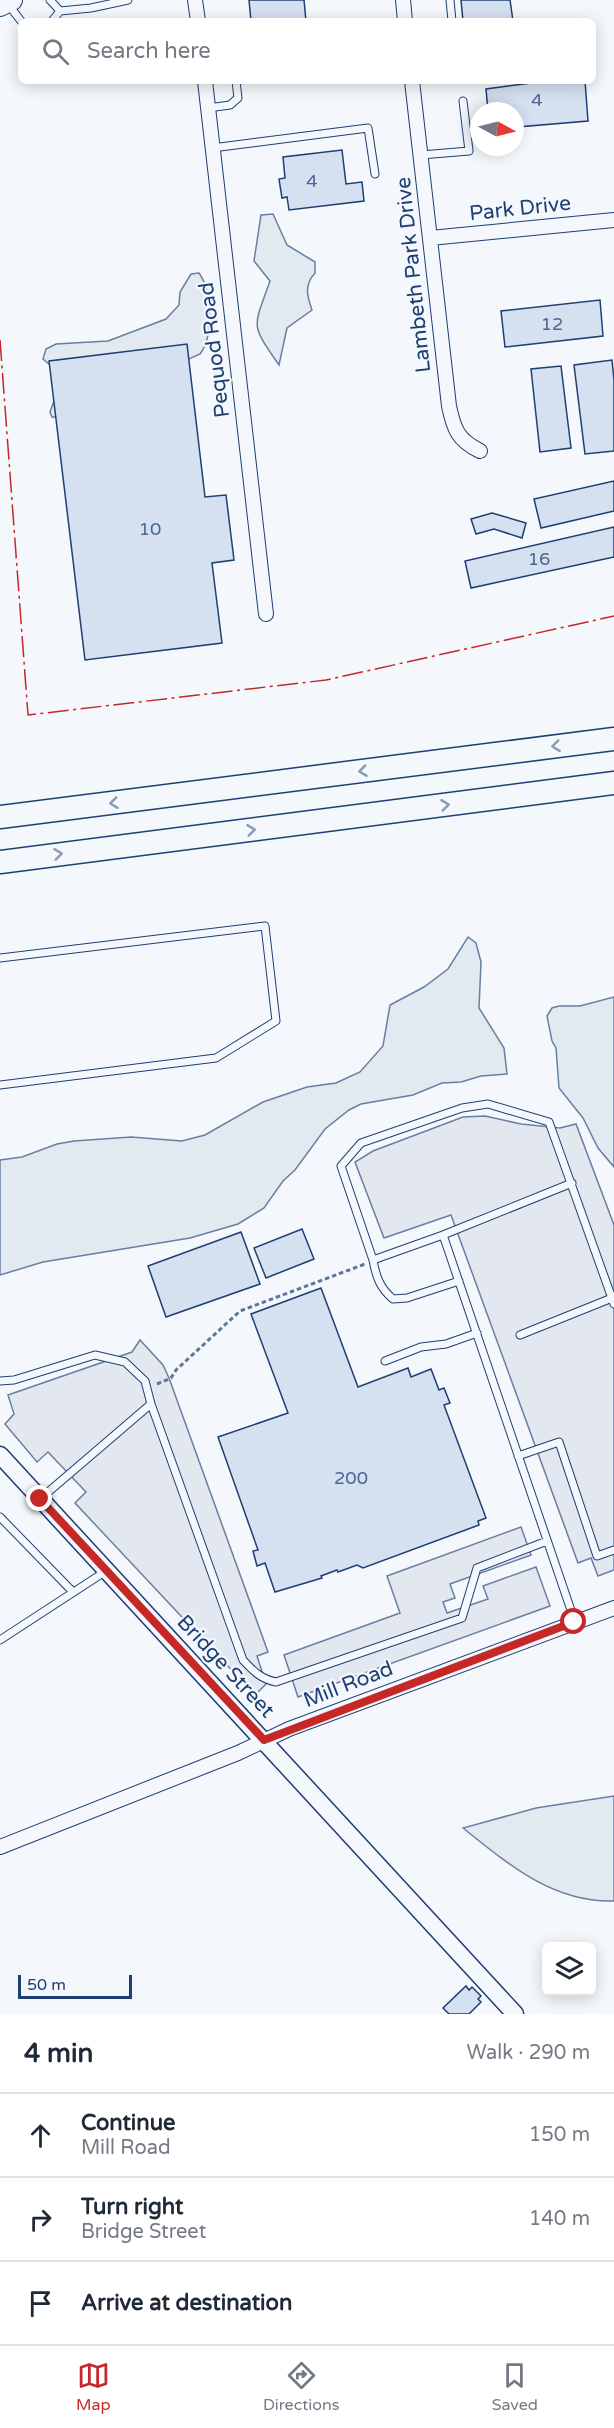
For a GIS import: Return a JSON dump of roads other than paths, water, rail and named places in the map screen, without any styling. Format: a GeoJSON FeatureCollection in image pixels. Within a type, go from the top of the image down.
{"type":"FeatureCollection","features":[{"type":"Feature","properties":{"kind":"highway"},"geometry":{"type":"LineString","coordinates":[[0,817],[614,739]]}},
{"type":"Feature","properties":{"kind":"highway"},"geometry":{"type":"LineString","coordinates":[[0,862],[614,783]]}},
{"type":"Feature","properties":{"kind":"street"},"geometry":{"type":"LineString","coordinates":[[195,0],[198,18]]}},
{"type":"Feature","properties":{"kind":"street"},"geometry":{"type":"LineString","coordinates":[[403,0],[405,18]]}},
{"type":"Feature","properties":{"kind":"street","name":"Pequod Road"},"geometry":{"type":"LineString","coordinates":[[204,84],[266,614]]}},
{"type":"Feature","properties":{"kind":"street","name":"Lambeth Park Drive"},"geometry":{"type":"LineString","coordinates":[[412,84],[451,417],[459,436],[467,444],[480,451]]}},
{"type":"Feature","properties":{"kind":"street","name":"Park Drive"},"geometry":{"type":"LineString","coordinates":[[430,238],[614,220]]}},
{"type":"Feature","properties":{"kind":"street","name":"Bridge Street"},"geometry":{"type":"LineString","coordinates":[[0,1455],[515,2014]]}},
{"type":"Feature","properties":{"kind":"street","name":"Mill Road"},"geometry":{"type":"LineString","coordinates":[[0,1847],[238,1753],[264,1740],[614,1608]]}},
{"type":"Feature","properties":{"kind":"lane"},"geometry":{"type":"LineString","coordinates":[[50,0],[60,11]]}},
{"type":"Feature","properties":{"kind":"lane"},"geometry":{"type":"LineString","coordinates":[[54,18],[60,11],[91,8],[128,0]]}},
{"type":"Feature","properties":{"kind":"lane"},"geometry":{"type":"LineString","coordinates":[[450,0],[452,18]]}},
{"type":"Feature","properties":{"kind":"lane"},"geometry":{"type":"LineString","coordinates":[[6,3],[18,18]]}},
{"type":"Feature","properties":{"kind":"lane"},"geometry":{"type":"LineString","coordinates":[[208,108],[230,105],[238,98],[236,84]]}},
{"type":"Feature","properties":{"kind":"lane"},"geometry":{"type":"LineString","coordinates":[[421,155],[469,151],[463,101]]}},
{"type":"Feature","properties":{"kind":"lane"},"geometry":{"type":"LineString","coordinates":[[212,148],[368,128],[375,174]]}},
{"type":"Feature","properties":{"kind":"lane"},"geometry":{"type":"LineString","coordinates":[[0,958],[265,926],[276,1021],[216,1058],[0,1085]]}},
{"type":"Feature","properties":{"kind":"lane"},"geometry":{"type":"LineString","coordinates":[[459,1281],[407,1298],[393,1299],[382,1290],[341,1166],[361,1143],[462,1108],[488,1104],[549,1122],[613,1301],[520,1335]]}},
{"type":"Feature","properties":{"kind":"lane"},"geometry":{"type":"LineString","coordinates":[[373,1260],[443,1235],[572,1183]]}},
{"type":"Feature","properties":{"kind":"lane"},"geometry":{"type":"LineString","coordinates":[[443,1235],[574,1622]]}},
{"type":"Feature","properties":{"kind":"lane"},"geometry":{"type":"LineString","coordinates":[[385,1361],[421,1347],[446,1344],[477,1333]]}},
{"type":"Feature","properties":{"kind":"lane"},"geometry":{"type":"LineString","coordinates":[[0,1381],[14,1380],[95,1355],[125,1362],[145,1381],[151,1404],[243,1660],[265,1680],[276,1682],[286,1680],[462,1617],[477,1568],[547,1541]]}},
{"type":"Feature","properties":{"kind":"lane"},"geometry":{"type":"LineString","coordinates":[[40,1499],[151,1404]]}},
{"type":"Feature","properties":{"kind":"lane"},"geometry":{"type":"LineString","coordinates":[[518,1456],[559,1442],[597,1556],[614,1550]]}},
{"type":"Feature","properties":{"kind":"lane"},"geometry":{"type":"LineString","coordinates":[[0,1517],[72,1592]]}},
{"type":"Feature","properties":{"kind":"lane"},"geometry":{"type":"LineString","coordinates":[[0,1640],[106,1571]]}}]}
